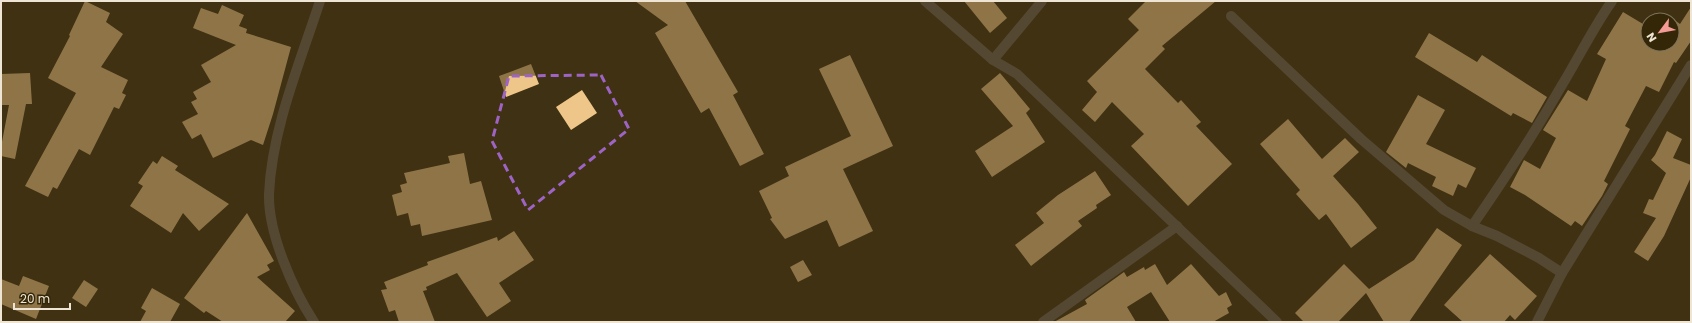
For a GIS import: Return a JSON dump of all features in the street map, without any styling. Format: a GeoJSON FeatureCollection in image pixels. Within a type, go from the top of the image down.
{"type":"FeatureCollection","features":[{"type":"Feature","properties":{"kind":"street"},"geometry":{"type":"LineString","coordinates":[[314,322],[305,308],[287,270],[273,230],[269,195],[276,135],[320,1]]}},
{"type":"Feature","properties":{"kind":"street"},"geometry":{"type":"LineString","coordinates":[[924,1],[993,60],[1017,74],[1277,322]]}},
{"type":"Feature","properties":{"kind":"street"},"geometry":{"type":"LineString","coordinates":[[993,60],[1042,1]]}},
{"type":"Feature","properties":{"kind":"street"},"geometry":{"type":"LineString","coordinates":[[1472,226],[1517,161],[1563,85],[1594,27],[1612,1]]}},
{"type":"Feature","properties":{"kind":"street"},"geometry":{"type":"LineString","coordinates":[[1231,16],[1367,144],[1444,210],[1472,226],[1497,236],[1539,258],[1562,273]]}},
{"type":"Feature","properties":{"kind":"street"},"geometry":{"type":"LineString","coordinates":[[1537,322],[1562,273],[1691,65]]}},
{"type":"Feature","properties":{"kind":"street"},"geometry":{"type":"LineString","coordinates":[[1043,322],[1177,226]]}},
{"type":"Feature","properties":{"kind":"highlighted area"},"geometry":{"type":"Polygon","coordinates":[[[601,75],[629,129],[528,210],[492,141],[509,76],[601,75]]]}},
{"type":"Feature","properties":{"kind":"building"},"geometry":{"type":"Polygon","coordinates":[[[85,1],[110,13],[106,22],[123,34],[101,67],[128,80],[122,93],[126,95],[119,109],[114,107],[90,155],[79,149],[57,189],[53,187],[48,197],[25,186],[76,93],[48,78],[70,36],[69,35],[85,1]]]}},
{"type":"Feature","properties":{"kind":"building"},"geometry":{"type":"Polygon","coordinates":[[[635,1],[685,1],[738,92],[733,95],[764,154],[740,166],[709,108],[701,113],[655,33],[668,25],[635,1]]]}},
{"type":"Feature","properties":{"kind":"building"},"geometry":{"type":"Polygon","coordinates":[[[964,1],[993,1],[1007,18],[990,33],[964,1]]]}},
{"type":"Feature","properties":{"kind":"building"},"geometry":{"type":"Polygon","coordinates":[[[1146,1],[1216,1],[1162,46],[1165,49],[1145,69],[1178,103],[1181,100],[1201,122],[1196,126],[1232,164],[1188,206],[1131,146],[1144,134],[1112,102],[1095,122],[1082,110],[1097,92],[1087,81],[1139,30],[1128,19],[1146,1]]]}},
{"type":"Feature","properties":{"kind":"building"},"geometry":{"type":"Polygon","coordinates":[[[222,5],[244,15],[239,26],[247,29],[246,33],[291,47],[263,145],[251,140],[213,158],[201,134],[192,139],[182,122],[198,114],[191,102],[197,99],[193,92],[211,82],[201,65],[236,45],[193,28],[201,8],[218,14],[222,5]]]}},
{"type":"Feature","properties":{"kind":"building"},"geometry":{"type":"Polygon","coordinates":[[[1691,7],[1691,41],[1676,63],[1674,62],[1659,92],[1646,86],[1625,126],[1630,129],[1604,181],[1608,184],[1602,196],[1582,226],[1575,221],[1571,226],[1525,195],[1510,187],[1524,160],[1540,169],[1556,138],[1543,130],[1568,90],[1587,101],[1606,59],[1597,54],[1623,12],[1640,22],[1640,52],[1680,52],[1680,24],[1691,7]]]}},
{"type":"Feature","properties":{"kind":"building"},"geometry":{"type":"Polygon","coordinates":[[[1429,33],[1477,62],[1482,55],[1547,97],[1532,123],[1513,113],[1511,116],[1415,57],[1429,33]]]}},
{"type":"Feature","properties":{"kind":"building"},"geometry":{"type":"Polygon","coordinates":[[[850,55],[893,146],[843,169],[873,231],[839,247],[827,220],[785,239],[770,219],[772,218],[759,191],[789,176],[785,167],[851,136],[819,69],[850,55]]]}},
{"type":"Feature","properties":{"kind":"building"},"geometry":{"type":"Polygon","coordinates":[[[531,64],[539,84],[506,97],[499,76],[531,64]]]}},
{"type":"Feature","properties":{"kind":"building"},"geometry":{"type":"Polygon","coordinates":[[[30,73],[32,104],[26,104],[15,159],[1,156],[1,147],[9,105],[1,105],[1,74],[30,73]]]}},
{"type":"Feature","properties":{"kind":"building"},"geometry":{"type":"Polygon","coordinates":[[[1000,73],[1030,109],[1026,113],[1045,142],[992,177],[975,151],[1013,126],[981,89],[1000,73]]]}},
{"type":"Feature","properties":{"kind":"building"},"geometry":{"type":"Polygon","coordinates":[[[582,90],[597,113],[571,130],[556,107],[582,90]]]}},
{"type":"Feature","properties":{"kind":"building"},"geometry":{"type":"Polygon","coordinates":[[[1418,95],[1445,110],[1426,144],[1476,168],[1466,188],[1458,184],[1453,196],[1432,186],[1436,177],[1408,163],[1406,168],[1386,152],[1418,95]]]}},
{"type":"Feature","properties":{"kind":"building"},"geometry":{"type":"Polygon","coordinates":[[[1288,119],[1322,159],[1345,138],[1359,152],[1333,176],[1377,228],[1351,248],[1326,214],[1319,220],[1296,194],[1300,190],[1260,144],[1288,119]]]}},
{"type":"Feature","properties":{"kind":"building"},"geometry":{"type":"Polygon","coordinates":[[[1667,131],[1682,139],[1673,158],[1691,165],[1691,177],[1664,236],[1648,261],[1634,252],[1656,218],[1643,213],[1649,199],[1653,200],[1666,173],[1651,160],[1667,131]]]}},
{"type":"Feature","properties":{"kind":"building"},"geometry":{"type":"Polygon","coordinates":[[[464,153],[470,184],[481,181],[492,220],[422,236],[420,224],[411,226],[408,213],[397,216],[392,195],[402,192],[400,185],[407,183],[404,173],[450,163],[448,156],[464,153]]]}},
{"type":"Feature","properties":{"kind":"building"},"geometry":{"type":"Polygon","coordinates":[[[162,156],[178,166],[175,170],[229,204],[199,231],[183,213],[171,233],[130,206],[143,186],[138,183],[153,161],[157,164],[162,156]]]}},
{"type":"Feature","properties":{"kind":"building"},"geometry":{"type":"Polygon","coordinates":[[[1095,171],[1111,195],[1096,205],[1097,208],[1078,221],[1082,226],[1031,266],[1015,245],[1044,223],[1036,213],[1058,195],[1095,171]]]}},
{"type":"Feature","properties":{"kind":"building"},"geometry":{"type":"Polygon","coordinates":[[[247,213],[274,261],[267,265],[270,270],[257,277],[295,311],[285,322],[223,322],[206,311],[204,313],[184,298],[247,213]]]}},
{"type":"Feature","properties":{"kind":"building"},"geometry":{"type":"Polygon","coordinates":[[[1437,228],[1462,245],[1409,322],[1384,322],[1366,293],[1338,322],[1304,322],[1295,313],[1344,264],[1369,289],[1414,260],[1437,228]]]}},
{"type":"Feature","properties":{"kind":"building"},"geometry":{"type":"Polygon","coordinates":[[[514,231],[534,260],[499,283],[511,301],[487,317],[457,273],[426,287],[427,290],[423,291],[435,322],[399,322],[395,310],[389,312],[381,290],[387,289],[384,282],[428,265],[427,262],[497,237],[498,241],[514,231]]]}},
{"type":"Feature","properties":{"kind":"building"},"geometry":{"type":"Polygon","coordinates":[[[1490,254],[1537,296],[1515,320],[1510,315],[1504,322],[1463,322],[1444,305],[1490,254]]]}},
{"type":"Feature","properties":{"kind":"building"},"geometry":{"type":"Polygon","coordinates":[[[803,260],[812,275],[798,282],[790,267],[803,260]]]}},
{"type":"Feature","properties":{"kind":"building"},"geometry":{"type":"Polygon","coordinates":[[[1155,264],[1167,285],[1191,264],[1219,296],[1226,292],[1232,305],[1227,308],[1229,313],[1213,322],[1170,322],[1151,292],[1127,307],[1136,322],[1054,322],[1087,304],[1085,300],[1124,272],[1127,277],[1144,267],[1145,270],[1155,264]]]}},
{"type":"Feature","properties":{"kind":"building"},"geometry":{"type":"Polygon","coordinates":[[[23,276],[49,286],[36,319],[1,304],[1,279],[19,286],[23,276]]]}},
{"type":"Feature","properties":{"kind":"building"},"geometry":{"type":"Polygon","coordinates":[[[84,280],[98,289],[86,307],[72,298],[84,280]]]}},
{"type":"Feature","properties":{"kind":"building"},"geometry":{"type":"Polygon","coordinates":[[[152,288],[180,304],[170,322],[140,322],[146,311],[141,308],[152,288]]]}}]}
